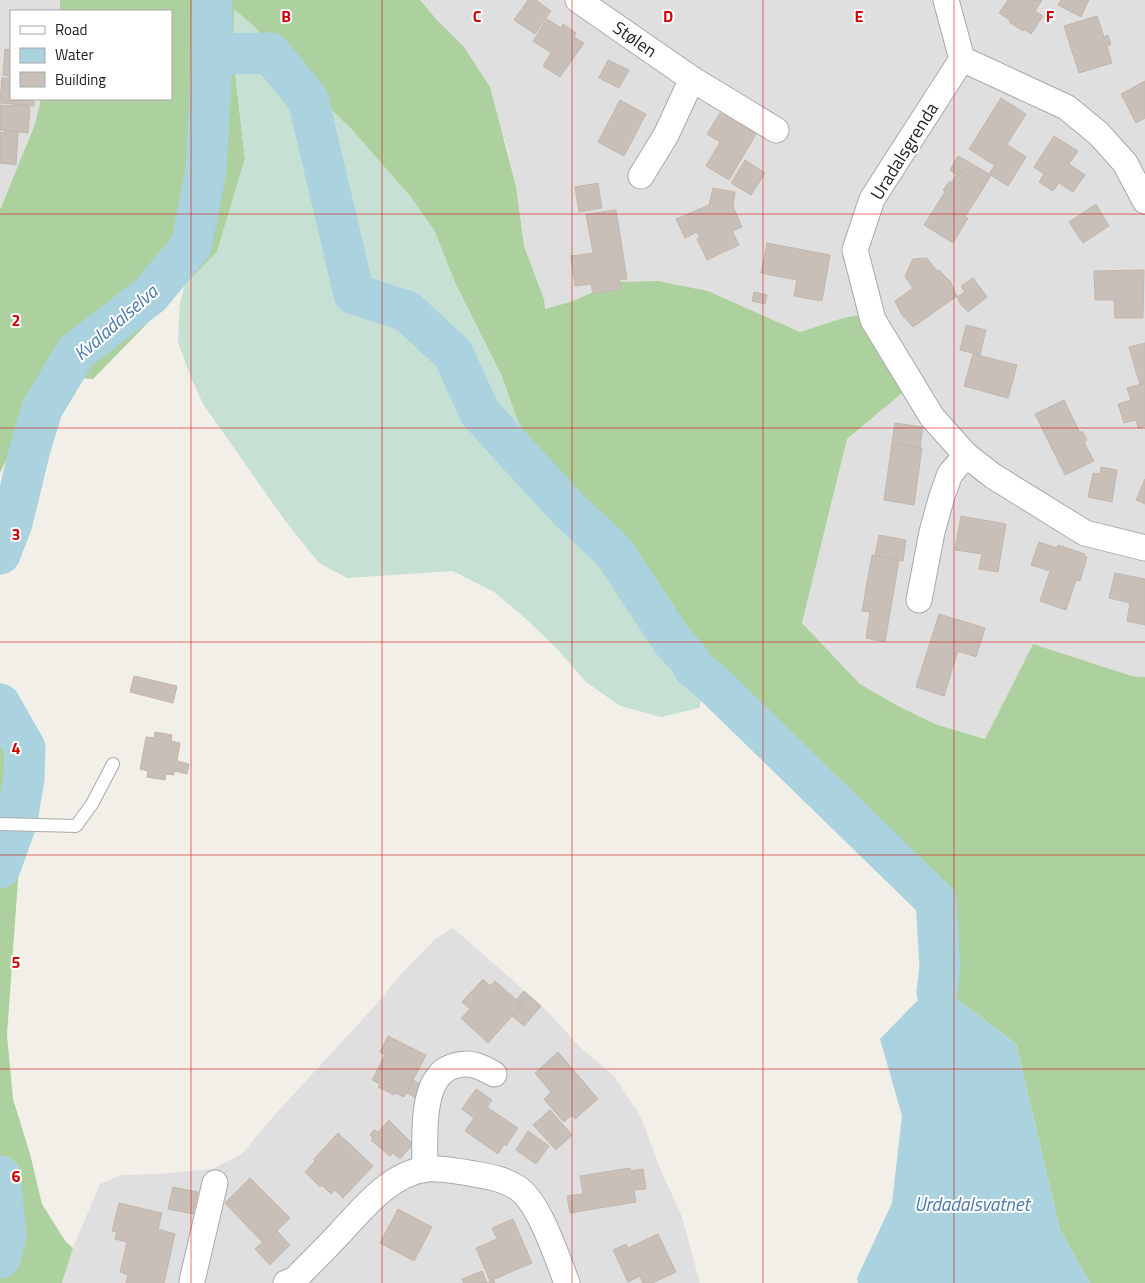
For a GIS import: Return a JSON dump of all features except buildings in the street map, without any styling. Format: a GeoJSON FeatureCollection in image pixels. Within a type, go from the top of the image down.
{"type":"FeatureCollection","features":[{"type":"Feature","properties":{"kind":"street","name":"Stølen"},"geometry":{"type":"LineString","coordinates":[[578,0],[692,79],[776,130]]}},
{"type":"Feature","properties":{"kind":"street"},"geometry":{"type":"LineString","coordinates":[[946,0],[962,59],[1066,107],[1098,133],[1125,163],[1145,201]]}},
{"type":"Feature","properties":{"kind":"street","name":"Uradalsgrenda"},"geometry":{"type":"LineString","coordinates":[[962,59],[872,199],[855,250],[873,320],[932,417],[966,454],[993,476],[1085,533],[1145,548]]}},
{"type":"Feature","properties":{"kind":"street"},"geometry":{"type":"LineString","coordinates":[[641,176],[666,135],[692,79]]}},
{"type":"Feature","properties":{"kind":"street"},"geometry":{"type":"LineString","coordinates":[[919,600],[932,532],[942,496],[950,474],[966,454]]}},
{"type":"Feature","properties":{"kind":"street"},"geometry":{"type":"LineString","coordinates":[[426,1169],[425,1125],[431,1089],[438,1075],[449,1067],[464,1063],[478,1065],[494,1074]]}},
{"type":"Feature","properties":{"kind":"street"},"geometry":{"type":"LineString","coordinates":[[286,1283],[294,1280],[368,1203],[384,1189],[403,1177],[426,1169],[445,1169],[496,1178],[516,1186],[525,1193],[540,1217],[567,1283]]}},
{"type":"Feature","properties":{"kind":"street"},"geometry":{"type":"LineString","coordinates":[[195,1282],[216,1183]]}},
{"type":"Feature","properties":{"kind":"lane"},"geometry":{"type":"LineString","coordinates":[[0,824],[76,826],[92,804],[113,764]]}},
{"type":"Feature","properties":{"kind":"shaded area"},"geometry":{"type":"Polygon","coordinates":[[[0,0],[60,0],[60,10],[10,10],[10,100],[41,100],[35,124],[0,210],[0,0]]]}},
{"type":"Feature","properties":{"kind":"shaded area"},"geometry":{"type":"Polygon","coordinates":[[[420,0],[1145,0],[1145,677],[1132,676],[1033,644],[985,739],[935,724],[898,706],[860,684],[802,623],[847,439],[907,389],[865,314],[843,318],[800,332],[708,291],[658,281],[616,282],[573,301],[544,309],[544,299],[524,246],[516,186],[505,140],[437,20],[420,0]]]}},
{"type":"Feature","properties":{"kind":"shaded area"},"geometry":{"type":"Polygon","coordinates":[[[453,928],[542,1006],[580,1047],[614,1076],[640,1115],[660,1168],[682,1217],[700,1283],[62,1283],[73,1248],[100,1184],[121,1175],[212,1169],[242,1154],[403,972],[435,939],[453,928]]]}},
{"type":"Feature","properties":{"kind":"green space"},"geometry":{"type":"Polygon","coordinates":[[[60,0],[420,0],[464,47],[490,87],[516,186],[524,246],[544,299],[545,309],[573,301],[616,282],[658,281],[708,291],[800,332],[843,318],[865,314],[907,389],[847,439],[802,623],[860,684],[898,706],[935,724],[985,739],[1033,644],[1132,676],[1145,677],[1145,1283],[1090,1283],[1060,1230],[1016,1044],[944,989],[937,992],[940,967],[936,901],[712,683],[693,667],[690,660],[673,642],[613,551],[570,511],[549,471],[518,422],[502,377],[456,285],[434,230],[409,195],[351,129],[319,98],[233,54],[245,159],[217,252],[93,379],[80,378],[48,401],[17,438],[0,473],[0,210],[35,124],[41,100],[172,100],[172,10],[60,10],[60,0]]]}},
{"type":"Feature","properties":{"kind":"green space"},"geometry":{"type":"Polygon","coordinates":[[[234,9],[255,27],[319,98],[351,129],[409,195],[434,230],[456,285],[502,377],[518,422],[549,471],[570,511],[613,551],[673,642],[690,660],[693,667],[712,683],[699,708],[661,717],[620,706],[586,682],[556,648],[523,616],[494,592],[453,571],[347,578],[319,563],[286,522],[203,404],[178,342],[180,302],[185,285],[217,252],[245,159],[233,54],[234,9]]]}},
{"type":"Feature","properties":{"kind":"green space"},"geometry":{"type":"Polygon","coordinates":[[[0,719],[13,719],[25,748],[24,809],[19,815],[20,852],[7,1035],[13,1099],[30,1154],[42,1204],[66,1242],[73,1248],[62,1283],[0,1283],[0,719]]]}},
{"type":"Feature","properties":{"kind":"water","name":"Urdadalsvatnet"},"geometry":{"type":"Polygon","coordinates":[[[944,989],[1016,1044],[1060,1230],[1090,1283],[858,1283],[857,1278],[892,1203],[902,1116],[880,1039],[916,1002],[944,989]]]}},
{"type":"Feature","properties":{"kind":"waterway","name":"Kvaladalselva"},"geometry":{"type":"LineString","coordinates":[[0,554],[12,523],[42,409],[76,352],[150,295],[191,246],[206,171],[211,77],[212,0]]}},
{"type":"Feature","properties":{"kind":"waterway"},"geometry":{"type":"LineString","coordinates":[[211,54],[270,53],[308,99],[354,294],[407,311],[453,354],[480,413],[570,511],[613,551],[673,642],[690,660],[693,667],[712,683],[936,901],[940,967],[937,992]]}},
{"type":"Feature","properties":{"kind":"waterway","name":"Kvaladalselva"},"geometry":{"type":"LineString","coordinates":[[0,704],[25,748],[24,779],[17,821],[0,868]]}},
{"type":"Feature","properties":{"kind":"waterway","name":"Kvaladalselva"},"geometry":{"type":"LineString","coordinates":[[0,1176],[6,1235],[0,1258]]}}]}
